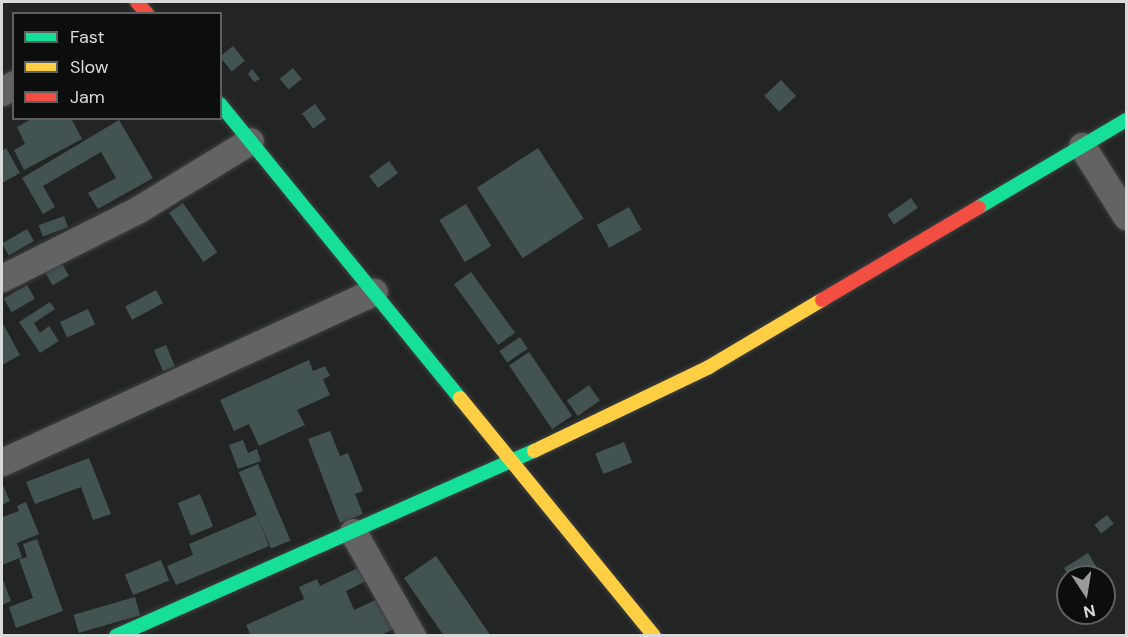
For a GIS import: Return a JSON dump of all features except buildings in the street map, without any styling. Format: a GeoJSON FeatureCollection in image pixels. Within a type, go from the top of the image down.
{"type":"FeatureCollection","features":[{"type":"Feature","properties":{"kind":"street"},"geometry":{"type":"LineString","coordinates":[[222,106],[654,636]]}},
{"type":"Feature","properties":{"kind":"street"},"geometry":{"type":"LineString","coordinates":[[116,636],[512,462],[709,367],[1126,120]]}},
{"type":"Feature","properties":{"kind":"street"},"geometry":{"type":"LineString","coordinates":[[2,278],[139,208],[250,141]]}},
{"type":"Feature","properties":{"kind":"street"},"geometry":{"type":"LineString","coordinates":[[1082,146],[1126,216]]}},
{"type":"Feature","properties":{"kind":"street"},"geometry":{"type":"LineString","coordinates":[[2,462],[374,292]]}},
{"type":"Feature","properties":{"kind":"street"},"geometry":{"type":"LineString","coordinates":[[352,532],[412,636]]}},
{"type":"Feature","properties":{"kind":"traffic: fast"},"geometry":{"type":"LineString","coordinates":[[222,106],[460,398]]}},
{"type":"Feature","properties":{"kind":"traffic: fast"},"geometry":{"type":"LineString","coordinates":[[979,207],[1126,120]]}},
{"type":"Feature","properties":{"kind":"traffic: fast"},"geometry":{"type":"LineString","coordinates":[[116,636],[534,451]]}},
{"type":"Feature","properties":{"kind":"traffic: slow"},"geometry":{"type":"LineString","coordinates":[[534,451],[709,367],[822,300]]}},
{"type":"Feature","properties":{"kind":"traffic: slow"},"geometry":{"type":"LineString","coordinates":[[460,398],[654,636]]}},
{"type":"Feature","properties":{"kind":"traffic: jam"},"geometry":{"type":"LineString","coordinates":[[137,2],[145,12]]}},
{"type":"Feature","properties":{"kind":"traffic: jam"},"geometry":{"type":"LineString","coordinates":[[822,300],[979,207]]}}]}
